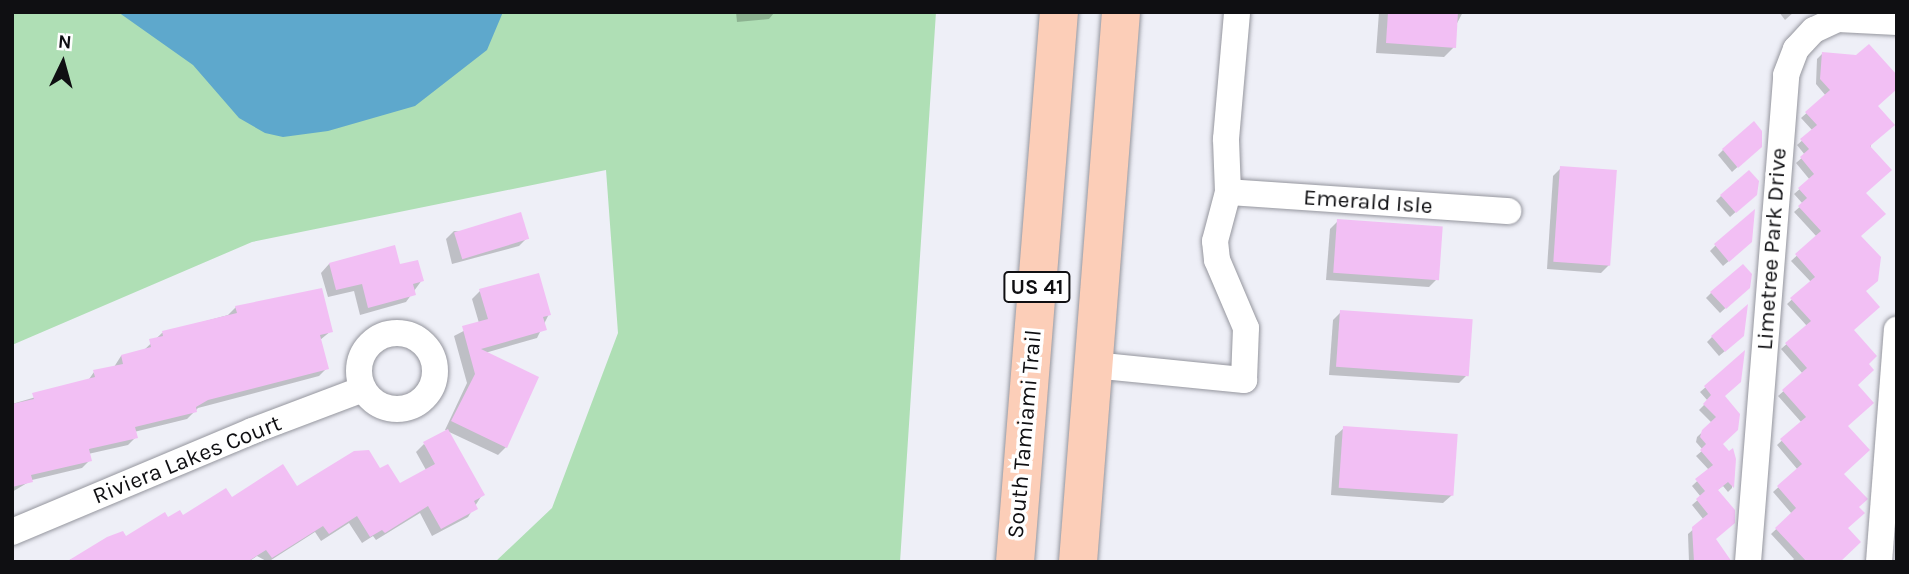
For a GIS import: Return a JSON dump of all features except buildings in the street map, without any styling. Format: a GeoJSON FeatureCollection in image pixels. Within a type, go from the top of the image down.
{"type":"FeatureCollection","features":[{"type":"Feature","properties":{"kind":"main road","name":"South Tamiami Trail"},"geometry":{"type":"LineString","coordinates":[[1015,562],[1059,12]]}},
{"type":"Feature","properties":{"kind":"main road","name":"US 41"},"geometry":{"type":"LineString","coordinates":[[1078,562],[1121,12]]}},
{"type":"Feature","properties":{"kind":"street"},"geometry":{"type":"LineString","coordinates":[[1093,365],[1244,380],[1247,327],[1216,251],[1228,192],[1226,139],[1237,12]]}},
{"type":"Feature","properties":{"kind":"street","name":"Limetree Park Drive"},"geometry":{"type":"LineString","coordinates":[[1748,562],[1786,75],[1796,49],[1814,30],[1838,19],[1897,22]]}},
{"type":"Feature","properties":{"kind":"street","name":"Emerald Isle"},"geometry":{"type":"LineString","coordinates":[[1228,192],[1508,211]]}},
{"type":"Feature","properties":{"kind":"street"},"geometry":{"type":"LineString","coordinates":[[1880,562],[1897,330]]}},
{"type":"Feature","properties":{"kind":"street","name":"Riviera Lakes Court"},"geometry":{"type":"LineString","coordinates":[[12,532],[363,389]]}},
{"type":"Feature","properties":{"kind":"green space"},"geometry":{"type":"Polygon","coordinates":[[[12,12],[936,12],[900,562],[495,562],[552,508],[618,333],[606,170],[252,242],[12,345],[12,12]]]}},
{"type":"Feature","properties":{"kind":"water"},"geometry":{"type":"Polygon","coordinates":[[[118,12],[503,12],[487,50],[415,106],[328,131],[283,137],[265,133],[239,118],[193,65],[118,12]]]}}]}
